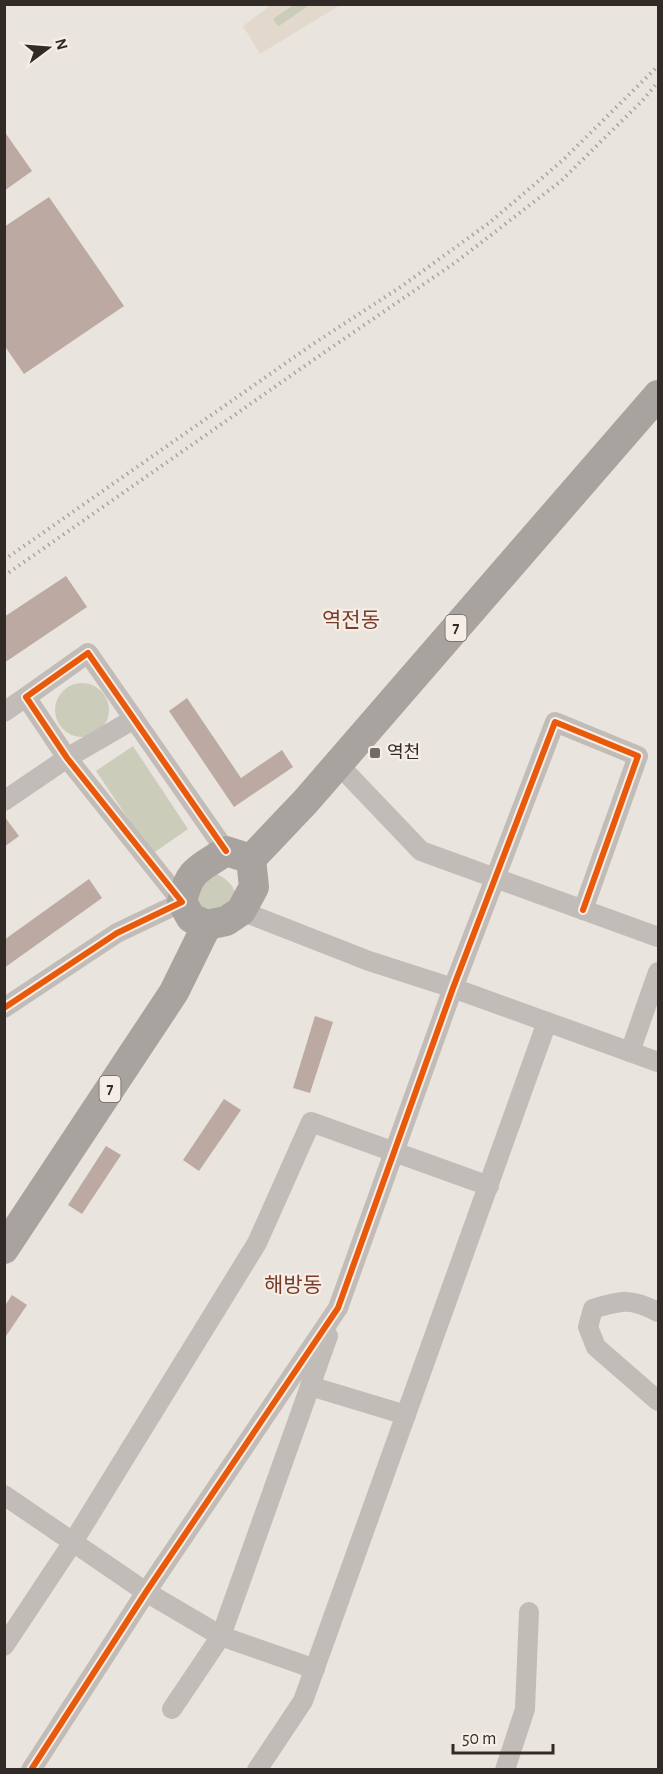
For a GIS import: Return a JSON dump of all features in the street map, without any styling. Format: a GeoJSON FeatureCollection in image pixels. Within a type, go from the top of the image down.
{"type":"FeatureCollection","features":[{"type":"Feature","properties":{"kind":"highway","name":"7"},"geometry":{"type":"LineString","coordinates":[[182,902],[193,872],[238,855],[306,801],[658,395]]}},
{"type":"Feature","properties":{"kind":"highway"},"geometry":{"type":"LineString","coordinates":[[182,902],[191,918],[207,925],[226,921],[242,911],[254,887],[238,855]]}},
{"type":"Feature","properties":{"kind":"highway","name":"7"},"geometry":{"type":"LineString","coordinates":[[4,1249],[174,992],[207,925]]}},
{"type":"Feature","properties":{"kind":"street"},"geometry":{"type":"LineString","coordinates":[[4,712],[88,653],[134,719],[238,855]]}},
{"type":"Feature","properties":{"kind":"street"},"geometry":{"type":"LineString","coordinates":[[4,1008],[117,933],[182,902],[68,758],[26,697]]}},
{"type":"Feature","properties":{"kind":"street"},"geometry":{"type":"LineString","coordinates":[[4,801],[68,758],[134,719]]}},
{"type":"Feature","properties":{"kind":"street"},"geometry":{"type":"LineString","coordinates":[[172,1709],[221,1636],[453,988],[555,723],[638,756],[583,910]]}},
{"type":"Feature","properties":{"kind":"street"},"geometry":{"type":"LineString","coordinates":[[338,764],[421,851],[658,938]]}},
{"type":"Feature","properties":{"kind":"street"},"geometry":{"type":"LineString","coordinates":[[242,911],[369,961],[453,988],[658,1062]]}},
{"type":"Feature","properties":{"kind":"street"},"geometry":{"type":"LineString","coordinates":[[630,1052],[658,972]]}},
{"type":"Feature","properties":{"kind":"street"},"geometry":{"type":"LineString","coordinates":[[257,1770],[303,1701],[547,1022]]}},
{"type":"Feature","properties":{"kind":"street"},"geometry":{"type":"LineString","coordinates":[[4,1646],[73,1542],[257,1243],[311,1122],[489,1186]]}},
{"type":"Feature","properties":{"kind":"street"},"geometry":{"type":"LineString","coordinates":[[658,1312],[629,1300],[612,1303],[593,1309],[588,1327],[596,1347],[658,1401]]}},
{"type":"Feature","properties":{"kind":"street"},"geometry":{"type":"LineString","coordinates":[[31,1770],[146,1592],[338,1308]]}},
{"type":"Feature","properties":{"kind":"street"},"geometry":{"type":"LineString","coordinates":[[310,1386],[406,1415]]}},
{"type":"Feature","properties":{"kind":"street"},"geometry":{"type":"LineString","coordinates":[[4,1495],[146,1592],[221,1636],[315,1669]]}},
{"type":"Feature","properties":{"kind":"street"},"geometry":{"type":"LineString","coordinates":[[505,1770],[525,1709],[530,1612]]}},
{"type":"Feature","properties":{"kind":"green space"},"geometry":{"type":"Polygon","coordinates":[[[293,5],[310,5],[278,27],[272,19],[293,5]]]}},
{"type":"Feature","properties":{"kind":"green space"},"geometry":{"type":"Polygon","coordinates":[[[82,683],[92,685],[101,691],[107,700],[109,710],[107,720],[101,729],[92,735],[82,737],[72,735],[63,729],[57,720],[55,710],[57,700],[63,691],[72,685],[82,683]]]}},
{"type":"Feature","properties":{"kind":"green space"},"geometry":{"type":"Polygon","coordinates":[[[133,746],[188,829],[152,854],[96,771],[133,746]]]}},
{"type":"Feature","properties":{"kind":"green space"},"geometry":{"type":"Polygon","coordinates":[[[217,874],[229,882],[236,894],[216,927],[184,893],[217,874]]]}},
{"type":"Feature","properties":{"kind":"shaded area"},"geometry":{"type":"Polygon","coordinates":[[[271,5],[293,5],[273,19],[278,27],[310,5],[340,5],[260,54],[243,26],[271,5]]]}},
{"type":"Feature","properties":{"kind":"building"},"geometry":{"type":"Polygon","coordinates":[[[4,131],[32,171],[4,191],[4,131]]]}},
{"type":"Feature","properties":{"kind":"building"},"geometry":{"type":"Polygon","coordinates":[[[49,197],[124,306],[24,374],[4,345],[4,227],[49,197]]]}},
{"type":"Feature","properties":{"kind":"building"},"geometry":{"type":"Polygon","coordinates":[[[66,576],[87,607],[4,663],[4,617],[66,576]]]}},
{"type":"Feature","properties":{"kind":"building"},"geometry":{"type":"Polygon","coordinates":[[[187,698],[241,778],[282,750],[293,767],[234,807],[169,711],[187,698]]]}},
{"type":"Feature","properties":{"kind":"building"},"geometry":{"type":"Polygon","coordinates":[[[4,816],[19,836],[4,847],[4,816]]]}},
{"type":"Feature","properties":{"kind":"building"},"geometry":{"type":"Polygon","coordinates":[[[89,879],[102,898],[4,968],[4,940],[89,879]]]}},
{"type":"Feature","properties":{"kind":"building"},"geometry":{"type":"Polygon","coordinates":[[[315,1016],[333,1022],[310,1093],[293,1088],[315,1016]]]}},
{"type":"Feature","properties":{"kind":"building"},"geometry":{"type":"Polygon","coordinates":[[[224,1099],[241,1110],[199,1171],[183,1160],[224,1099]]]}},
{"type":"Feature","properties":{"kind":"building"},"geometry":{"type":"Polygon","coordinates":[[[106,1146],[121,1155],[82,1214],[68,1205],[106,1146]]]}},
{"type":"Feature","properties":{"kind":"building"},"geometry":{"type":"Polygon","coordinates":[[[12,1295],[27,1305],[4,1339],[4,1307],[12,1295]]]}},
{"type":"Feature","properties":{"kind":"railway"},"geometry":{"type":"LineString","coordinates":[[4,560],[313,344],[402,286],[489,223],[562,161],[658,66]]}},
{"type":"Feature","properties":{"kind":"railway"},"geometry":{"type":"LineString","coordinates":[[4,576],[456,262],[561,181],[642,101],[658,82]]}},
{"type":"Feature","properties":{"kind":"cycle path"},"geometry":{"type":"LineString","coordinates":[[4,1008],[117,933],[182,902],[67,758],[26,697],[88,653],[226,851]]}},
{"type":"Feature","properties":{"kind":"cycle path"},"geometry":{"type":"LineString","coordinates":[[31,1770],[146,1592],[338,1308],[453,988],[555,722],[638,756],[583,910]]}},
{"type":"Feature","properties":{"kind":"place","name":"역천"},"geometry":{"type":"Point","coordinates":[375,753]}},
{"type":"Feature","properties":{"kind":"district","name":"역전동"},"geometry":{"type":"Point","coordinates":[351,620]}},
{"type":"Feature","properties":{"kind":"district","name":"해방동"},"geometry":{"type":"Point","coordinates":[293,1285]}}]}
